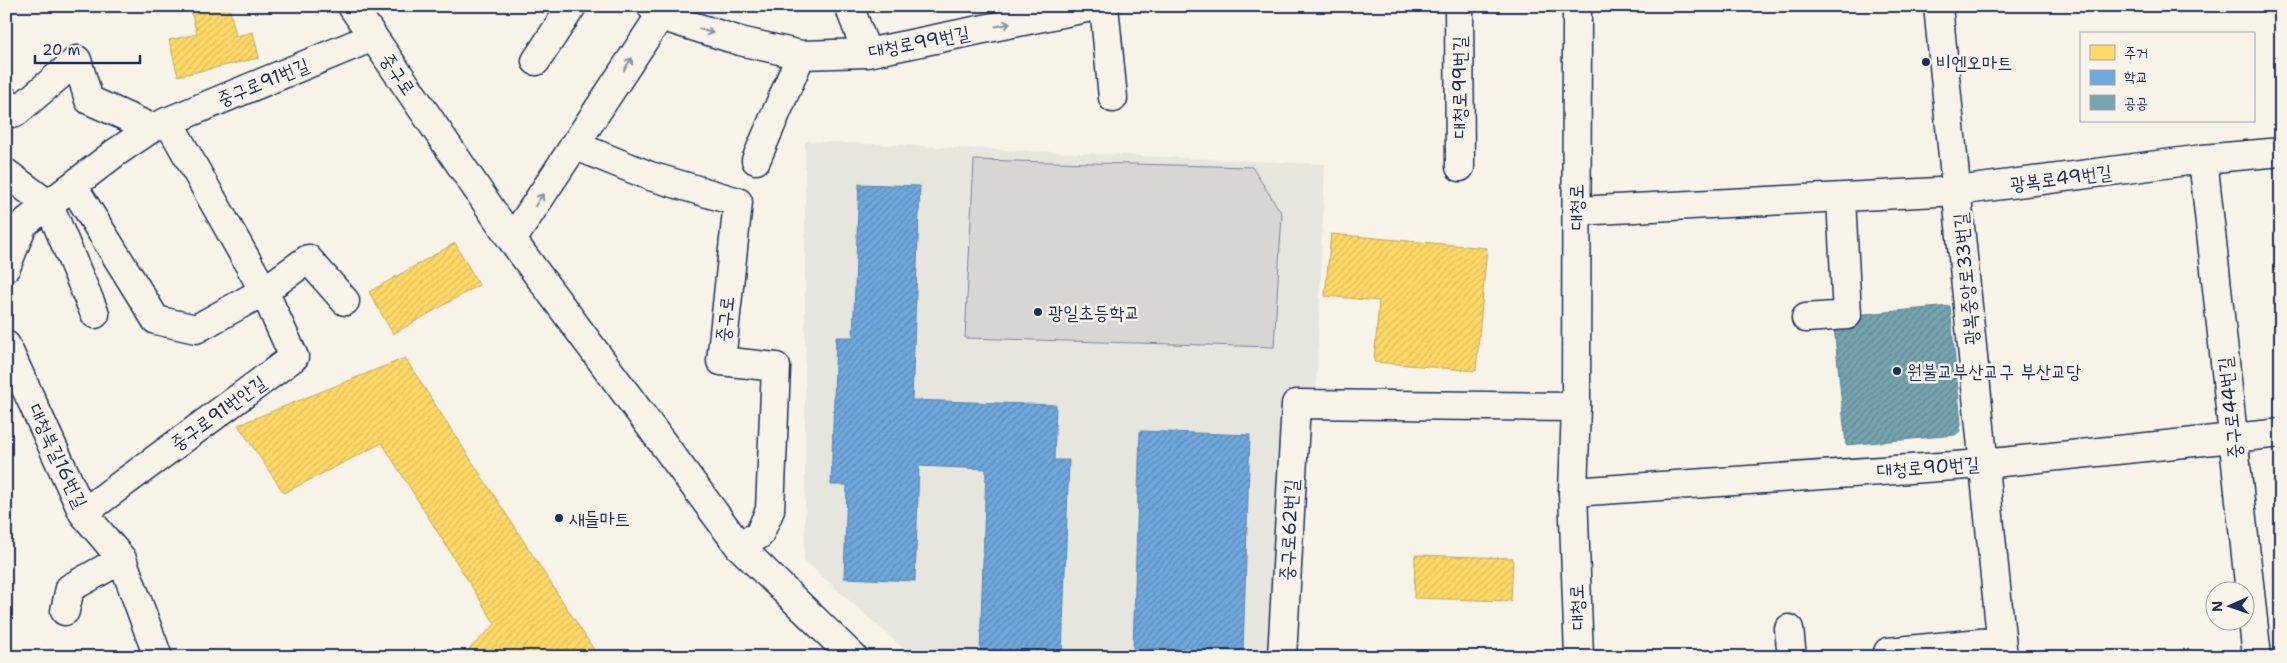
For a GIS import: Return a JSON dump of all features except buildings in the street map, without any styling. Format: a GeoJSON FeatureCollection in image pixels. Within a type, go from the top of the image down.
{"type":"FeatureCollection","features":[{"type":"Feature","properties":{"kind":"street","name":"중구로"},"geometry":{"type":"LineString","coordinates":[[352,6],[512,240],[739,546],[853,657]]}},
{"type":"Feature","properties":{"kind":"street"},"geometry":{"type":"LineString","coordinates":[[536,61],[572,6]]}},
{"type":"Feature","properties":{"kind":"street"},"geometry":{"type":"LineString","coordinates":[[849,6],[867,53]]}},
{"type":"Feature","properties":{"kind":"street","name":"대청로99번길"},"geometry":{"type":"LineString","coordinates":[[655,11],[740,41],[801,55],[867,53],[1096,6]]}},
{"type":"Feature","properties":{"kind":"street"},"geometry":{"type":"LineString","coordinates":[[1104,6],[1113,98]]}},
{"type":"Feature","properties":{"kind":"street","name":"대청로99번길"},"geometry":{"type":"LineString","coordinates":[[1459,6],[1460,168]]}},
{"type":"Feature","properties":{"kind":"street","name":"대청로"},"geometry":{"type":"LineString","coordinates":[[1576,6],[1576,407],[1574,492],[1579,657]]}},
{"type":"Feature","properties":{"kind":"street","name":"광복중앙로33번길"},"geometry":{"type":"LineString","coordinates":[[1888,652],[2002,649],[1938,6]]}},
{"type":"Feature","properties":{"kind":"street"},"geometry":{"type":"LineString","coordinates":[[512,240],[574,145],[655,11]]}},
{"type":"Feature","properties":{"kind":"street","name":"중구로91번길"},"geometry":{"type":"LineString","coordinates":[[14,234],[115,153],[160,125],[373,37]]}},
{"type":"Feature","properties":{"kind":"street"},"geometry":{"type":"LineString","coordinates":[[756,160],[801,55]]}},
{"type":"Feature","properties":{"kind":"street"},"geometry":{"type":"LineString","coordinates":[[9,112],[77,60],[89,100],[160,125]]}},
{"type":"Feature","properties":{"kind":"street","name":"중구로91번안길"},"geometry":{"type":"LineString","coordinates":[[83,512],[294,357],[264,290],[160,125]]}},
{"type":"Feature","properties":{"kind":"street","name":"중구로"},"geometry":{"type":"LineString","coordinates":[[574,145],[650,176],[738,202],[721,361],[776,366],[770,510],[759,535],[739,546]]}},
{"type":"Feature","properties":{"kind":"street","name":"광복로49번길"},"geometry":{"type":"LineString","coordinates":[[1576,210],[1957,191],[2203,159],[2281,152]]}},
{"type":"Feature","properties":{"kind":"street","name":"중구로44번길"},"geometry":{"type":"LineString","coordinates":[[2203,159],[2257,657]]}},
{"type":"Feature","properties":{"kind":"street"},"geometry":{"type":"LineString","coordinates":[[6,173],[49,205],[94,314]]}},
{"type":"Feature","properties":{"kind":"street"},"geometry":{"type":"LineString","coordinates":[[73,186],[156,320],[196,329],[264,290],[308,259],[345,301]]}},
{"type":"Feature","properties":{"kind":"street"},"geometry":{"type":"LineString","coordinates":[[1806,318],[1847,315],[1842,198]]}},
{"type":"Feature","properties":{"kind":"street"},"geometry":{"type":"LineString","coordinates":[[6,267],[14,234]]}},
{"type":"Feature","properties":{"kind":"street","name":"대청북길16번길"},"geometry":{"type":"LineString","coordinates":[[6,345],[83,512],[122,559],[158,657]]}},
{"type":"Feature","properties":{"kind":"street","name":"중구로62번길"},"geometry":{"type":"LineString","coordinates":[[1282,657],[1296,404],[1576,407]]}},
{"type":"Feature","properties":{"kind":"street","name":"대청로90번길"},"geometry":{"type":"LineString","coordinates":[[1574,492],[1983,464],[2281,433]]}},
{"type":"Feature","properties":{"kind":"street"},"geometry":{"type":"LineString","coordinates":[[65,611],[70,588],[122,559]]}},
{"type":"Feature","properties":{"kind":"street"},"geometry":{"type":"LineString","coordinates":[[1789,629],[1792,657]]}},
{"type":"Feature","properties":{"kind":"shaded area"},"geometry":{"type":"Polygon","coordinates":[[[805,141],[1325,164],[1316,390],[1286,391],[1268,657],[913,657],[804,560],[805,141]]]}},
{"type":"Feature","properties":{"kind":"shaded area"},"geometry":{"type":"Polygon","coordinates":[[[974,160],[1252,167],[1282,214],[1274,347],[965,338],[974,160]]]}},
{"type":"Feature","properties":{"kind":"place","name":"비엔오마트"},"geometry":{"type":"Point","coordinates":[1926,62]}},
{"type":"Feature","properties":{"kind":"place","name":"광일초등학교"},"geometry":{"type":"Point","coordinates":[1038,312]}},
{"type":"Feature","properties":{"kind":"place","name":"원불교부산교구 부산교당"},"geometry":{"type":"Point","coordinates":[1897,371]}},
{"type":"Feature","properties":{"kind":"place","name":"새들마트"},"geometry":{"type":"Point","coordinates":[559,518]}}]}
